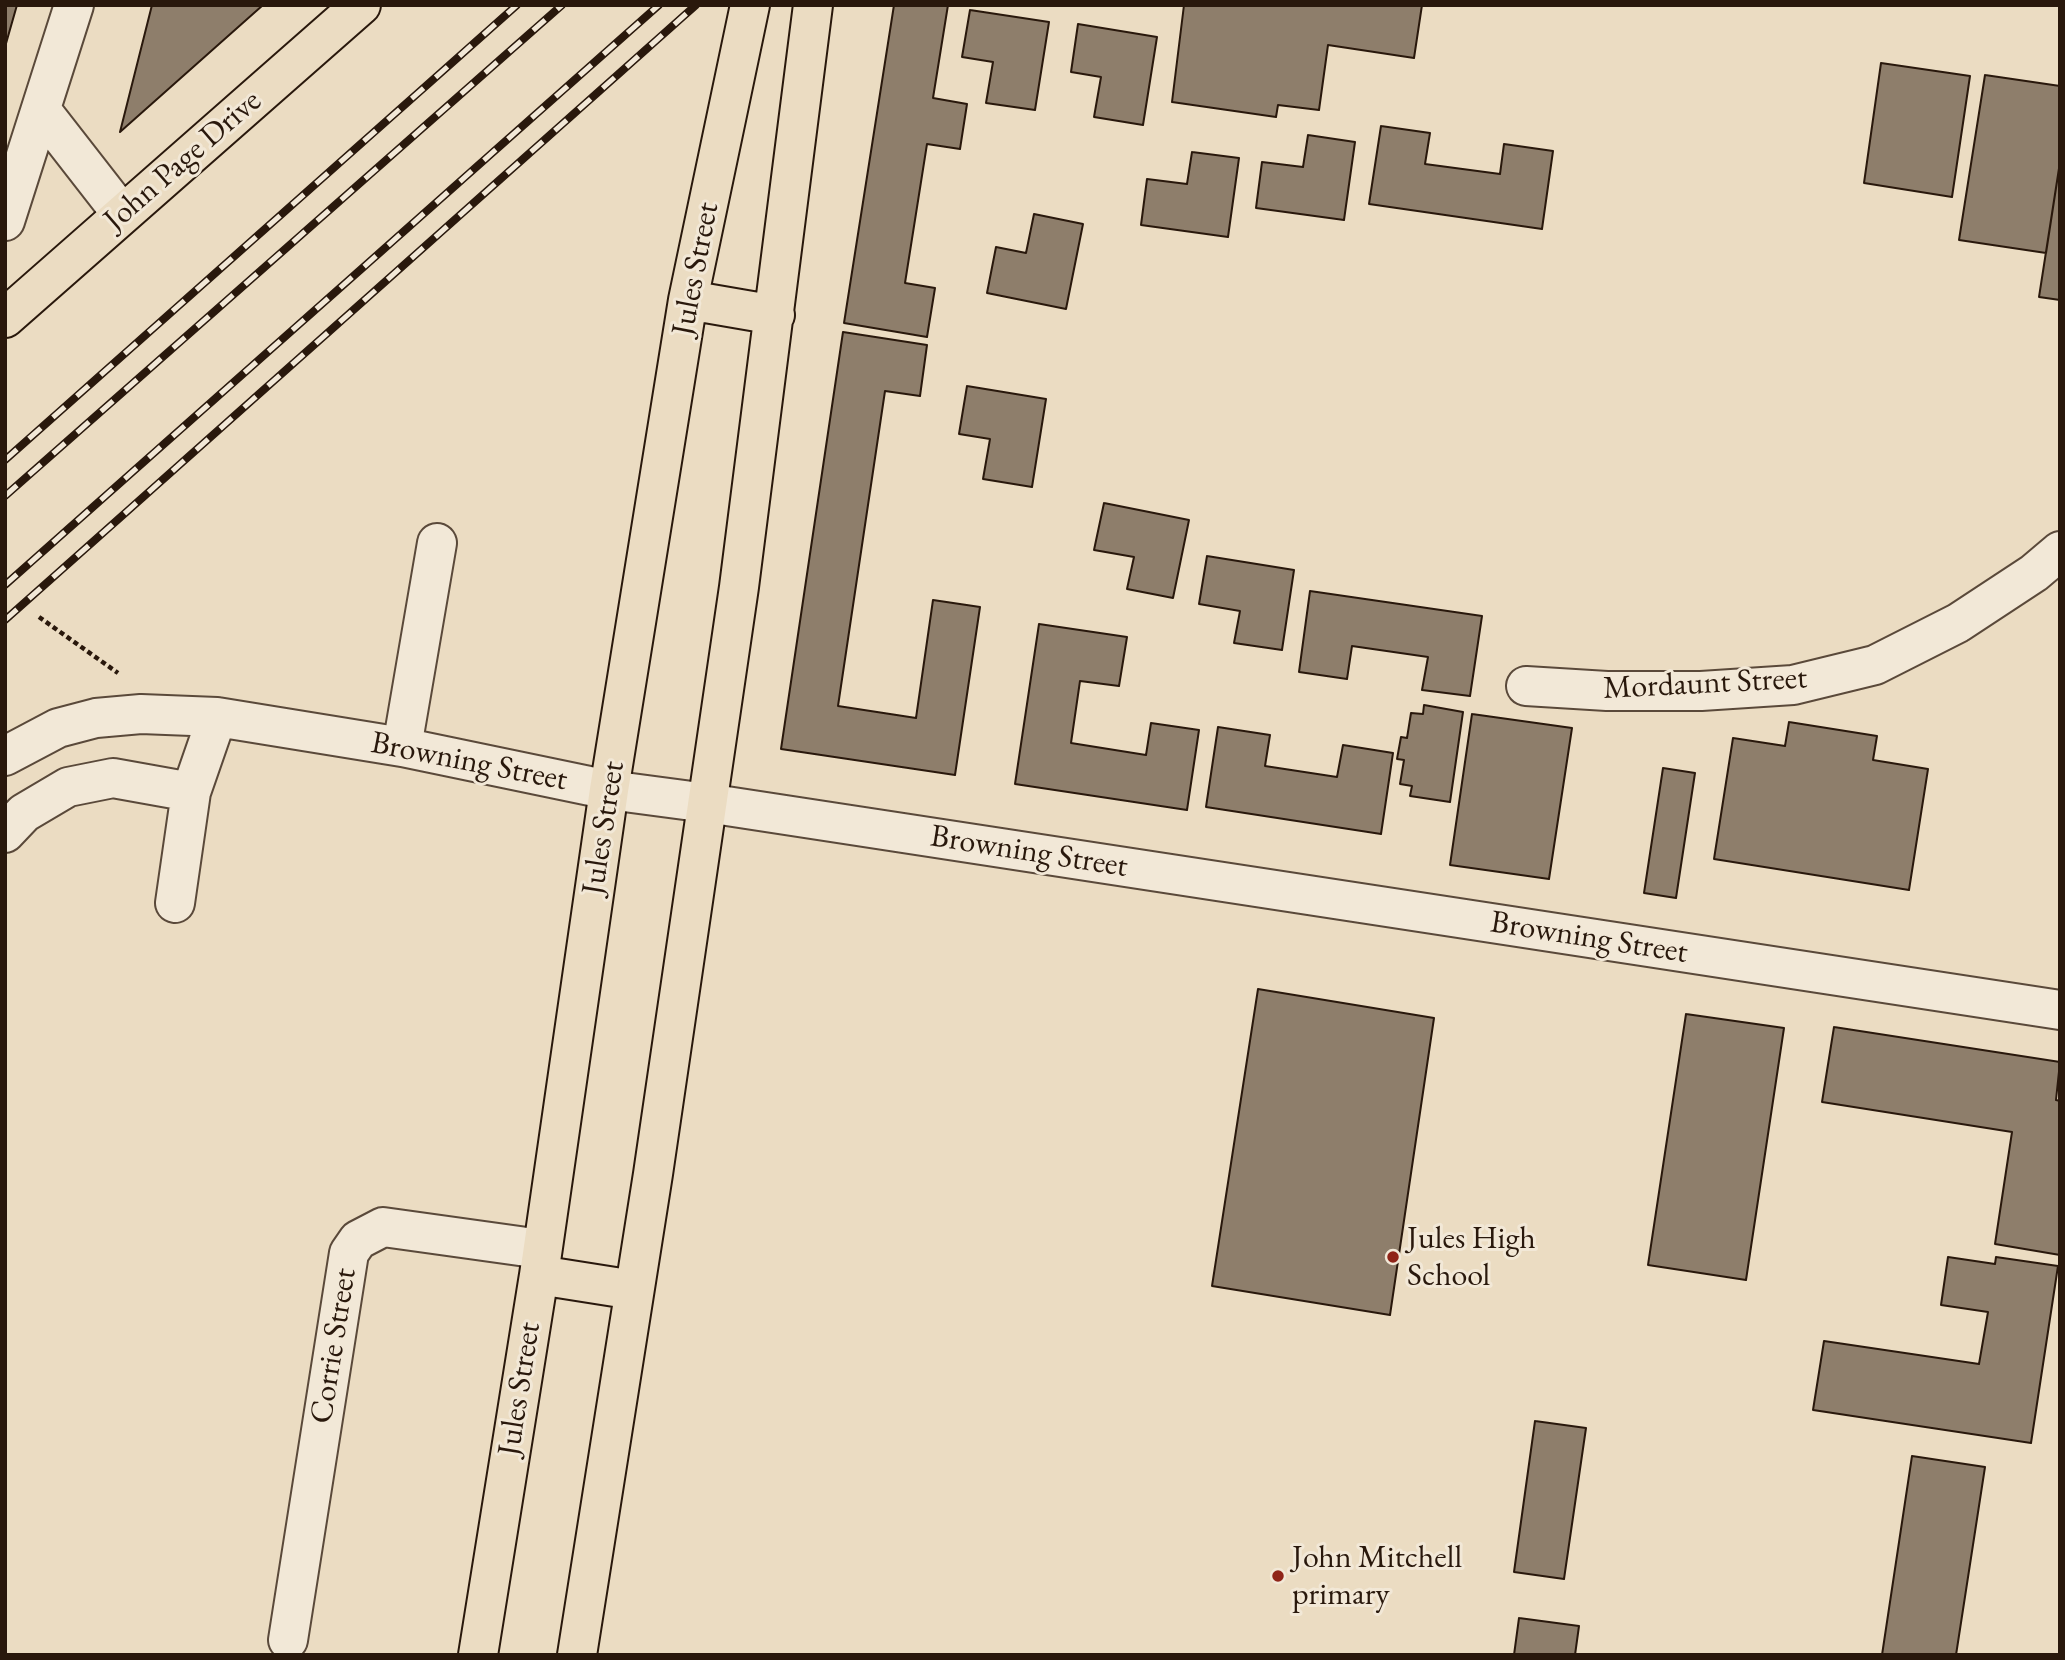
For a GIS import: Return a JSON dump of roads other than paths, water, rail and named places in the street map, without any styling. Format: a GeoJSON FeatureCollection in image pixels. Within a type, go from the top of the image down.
{"type":"FeatureCollection","features":[{"type":"Feature","properties":{"kind":"main road","name":"John Page Drive"},"geometry":{"type":"LineString","coordinates":[[5,318],[361,5]]}},
{"type":"Feature","properties":{"kind":"main road"},"geometry":{"type":"LineString","coordinates":[[577,1655],[707,803],[775,315],[812,12]]}},
{"type":"Feature","properties":{"kind":"main road","name":"Jules Street"},"geometry":{"type":"LineString","coordinates":[[478,1655],[540,1262],[609,790],[688,300],[748,18]]}},
{"type":"Feature","properties":{"kind":"main road"},"geometry":{"type":"LineString","coordinates":[[688,300],[775,315]]}},
{"type":"Feature","properties":{"kind":"main road"},"geometry":{"type":"LineString","coordinates":[[540,1262],[634,1290]]}},
{"type":"Feature","properties":{"kind":"street"},"geometry":{"type":"LineString","coordinates":[[8,197],[41,110],[74,5]]}},
{"type":"Feature","properties":{"kind":"street"},"geometry":{"type":"LineString","coordinates":[[41,110],[122,214]]}},
{"type":"Feature","properties":{"kind":"street"},"geometry":{"type":"LineString","coordinates":[[402,747],[437,543]]}},
{"type":"Feature","properties":{"kind":"street","name":"Mordaunt Street"},"geometry":{"type":"LineString","coordinates":[[1526,686],[1607,691],[1701,691],[1793,685],[1875,665],[1958,623],[2034,573],[2060,551]]}},
{"type":"Feature","properties":{"kind":"street","name":"Browning Street"},"geometry":{"type":"LineString","coordinates":[[5,756],[58,728],[96,718],[141,714],[217,716],[402,747],[609,790],[2060,1010]]}},
{"type":"Feature","properties":{"kind":"street"},"geometry":{"type":"LineString","coordinates":[[176,903],[191,792],[217,716]]}},
{"type":"Feature","properties":{"kind":"street"},"geometry":{"type":"LineString","coordinates":[[5,833],[24,813],[68,787],[113,778],[191,792]]}},
{"type":"Feature","properties":{"kind":"street","name":"Corrie Street"},"geometry":{"type":"LineString","coordinates":[[288,1640],[349,1253],[358,1240],[383,1227],[540,1262]]}},
{"type":"Feature","properties":{"kind":"railway"},"geometry":{"type":"LineString","coordinates":[[5,460],[517,5]]}},
{"type":"Feature","properties":{"kind":"railway"},"geometry":{"type":"LineString","coordinates":[[5,496],[562,5]]}},
{"type":"Feature","properties":{"kind":"railway"},"geometry":{"type":"LineString","coordinates":[[5,585],[659,5]]}},
{"type":"Feature","properties":{"kind":"railway"},"geometry":{"type":"LineString","coordinates":[[5,620],[696,5]]}},
{"type":"Feature","properties":{"kind":"place","name":"Jules High School"},"geometry":{"type":"Point","coordinates":[1393,1257]}},
{"type":"Feature","properties":{"kind":"place","name":"John Mitchell primary"},"geometry":{"type":"Point","coordinates":[1278,1576]}}]}
